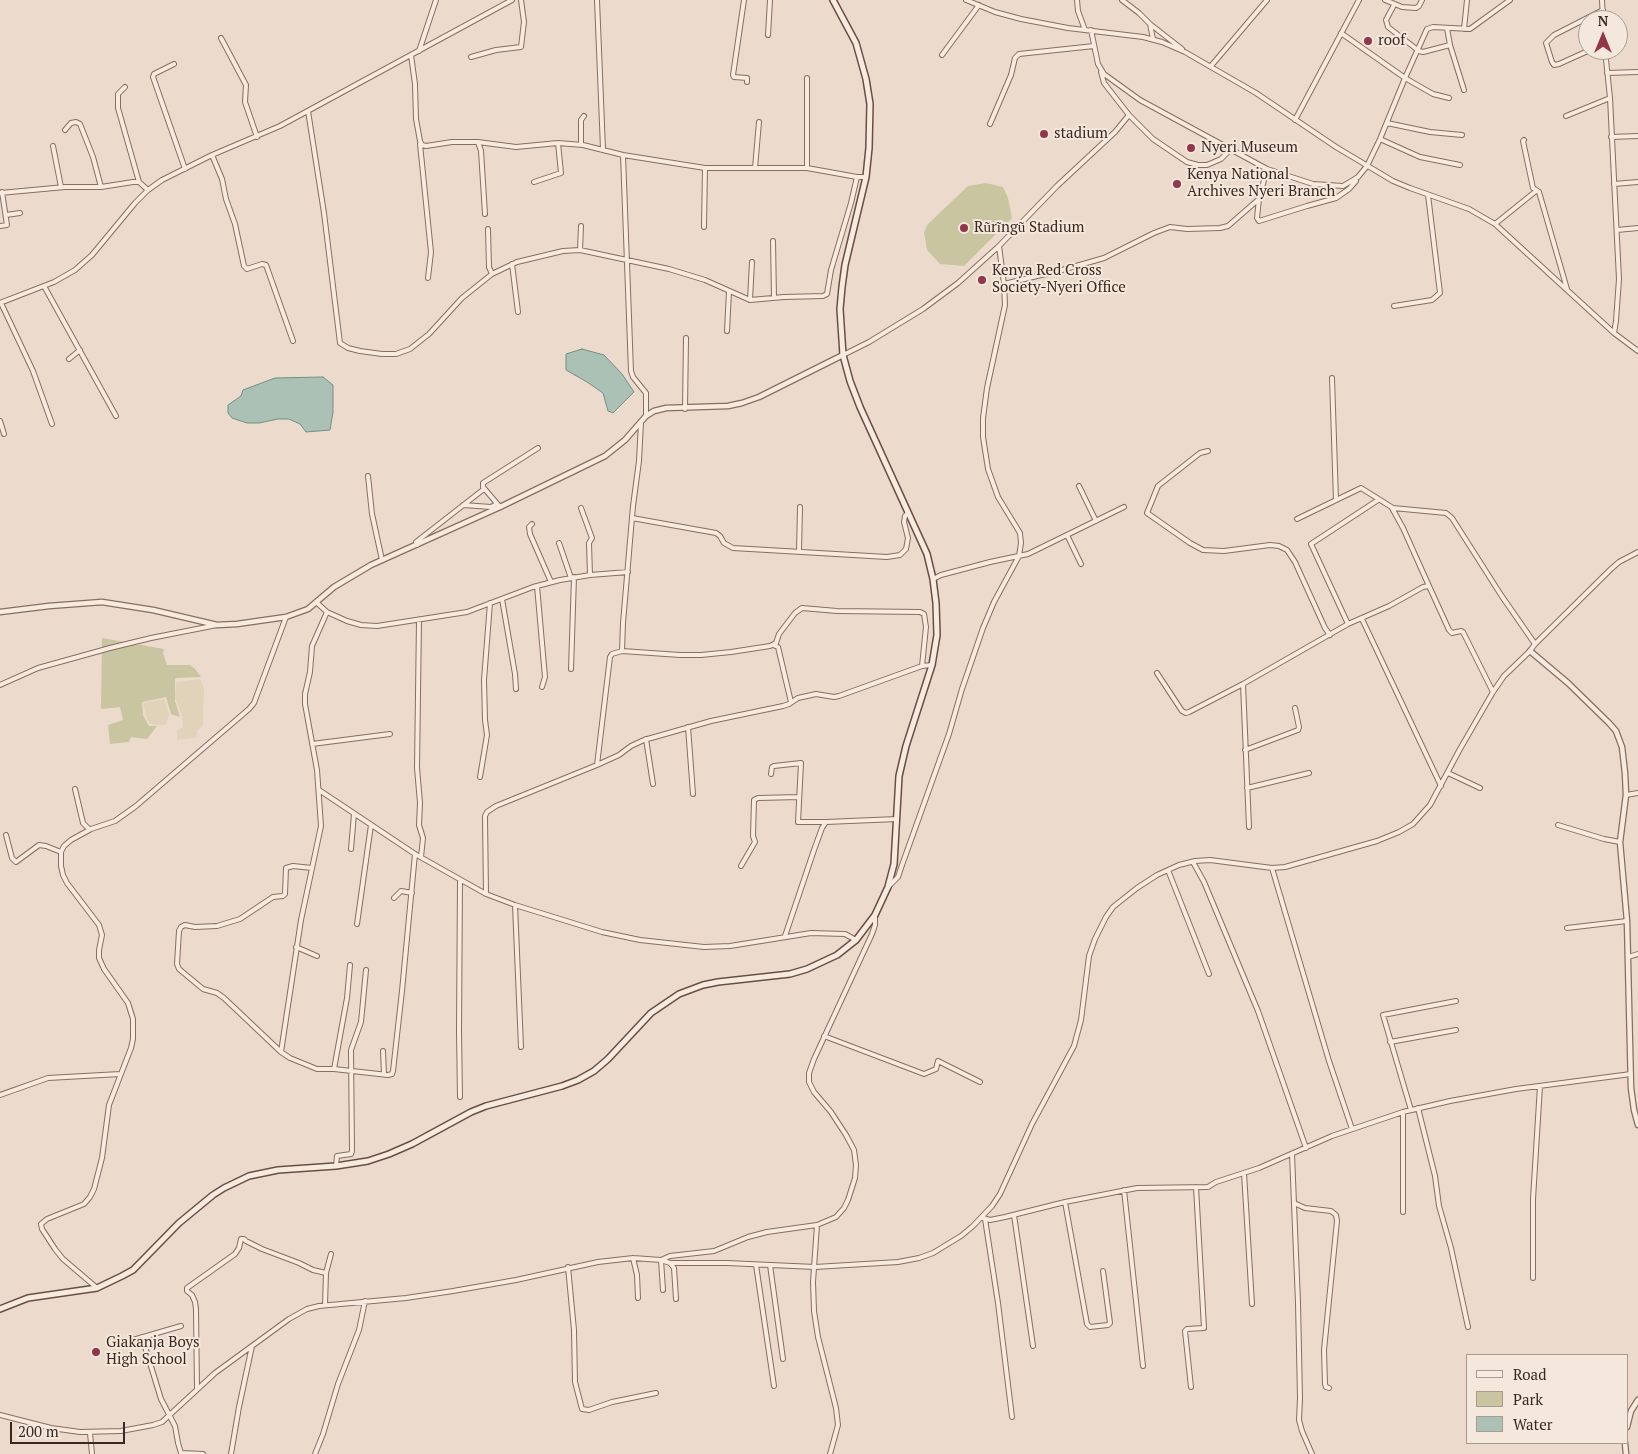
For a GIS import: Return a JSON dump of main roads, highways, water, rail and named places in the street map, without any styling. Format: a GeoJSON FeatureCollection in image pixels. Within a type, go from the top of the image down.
{"type":"FeatureCollection","features":[{"type":"Feature","properties":{"kind":"main road"},"geometry":{"type":"LineString","coordinates":[[0,1309],[28,1298],[97,1288],[132,1270],[179,1223],[212,1195],[248,1176],[278,1170],[353,1164],[389,1154],[486,1106],[578,1080],[608,1060],[651,1013],[679,994],[703,985],[718,982],[790,974],[807,969],[837,955],[856,940],[875,915],[888,887],[896,848],[898,790],[902,762],[932,665],[937,635],[936,603],[927,554],[860,407],[843,355],[840,309],[845,265],[866,176],[869,148],[868,90],[856,43],[833,0]]}},
{"type":"Feature","properties":{"kind":"water"},"geometry":{"type":"Polygon","coordinates":[[[582,349],[604,355],[622,374],[634,392],[613,413],[608,411],[603,393],[566,370],[566,354],[582,349]]]}},
{"type":"Feature","properties":{"kind":"water"},"geometry":{"type":"Polygon","coordinates":[[[323,377],[333,385],[333,412],[330,430],[306,432],[300,424],[289,419],[247,423],[232,418],[228,413],[228,405],[241,396],[243,390],[275,378],[323,377]]]}},
{"type":"Feature","properties":{"kind":"place","name":"roof"},"geometry":{"type":"Point","coordinates":[1368,41]}},
{"type":"Feature","properties":{"kind":"place","name":"stadium"},"geometry":{"type":"Point","coordinates":[1044,134]}},
{"type":"Feature","properties":{"kind":"place","name":"Nyeri Museum"},"geometry":{"type":"Point","coordinates":[1191,148]}},
{"type":"Feature","properties":{"kind":"place","name":"Kenya National Archives Nyeri Branch"},"geometry":{"type":"Point","coordinates":[1177,184]}},
{"type":"Feature","properties":{"kind":"place","name":"Rũrĩngũ Stadium"},"geometry":{"type":"Point","coordinates":[964,228]}},
{"type":"Feature","properties":{"kind":"place","name":"Kenya Red Cross Society-Nyeri Office"},"geometry":{"type":"Point","coordinates":[982,280]}},
{"type":"Feature","properties":{"kind":"place","name":"Giakanja Boys High School"},"geometry":{"type":"Point","coordinates":[96,1352]}}]}
